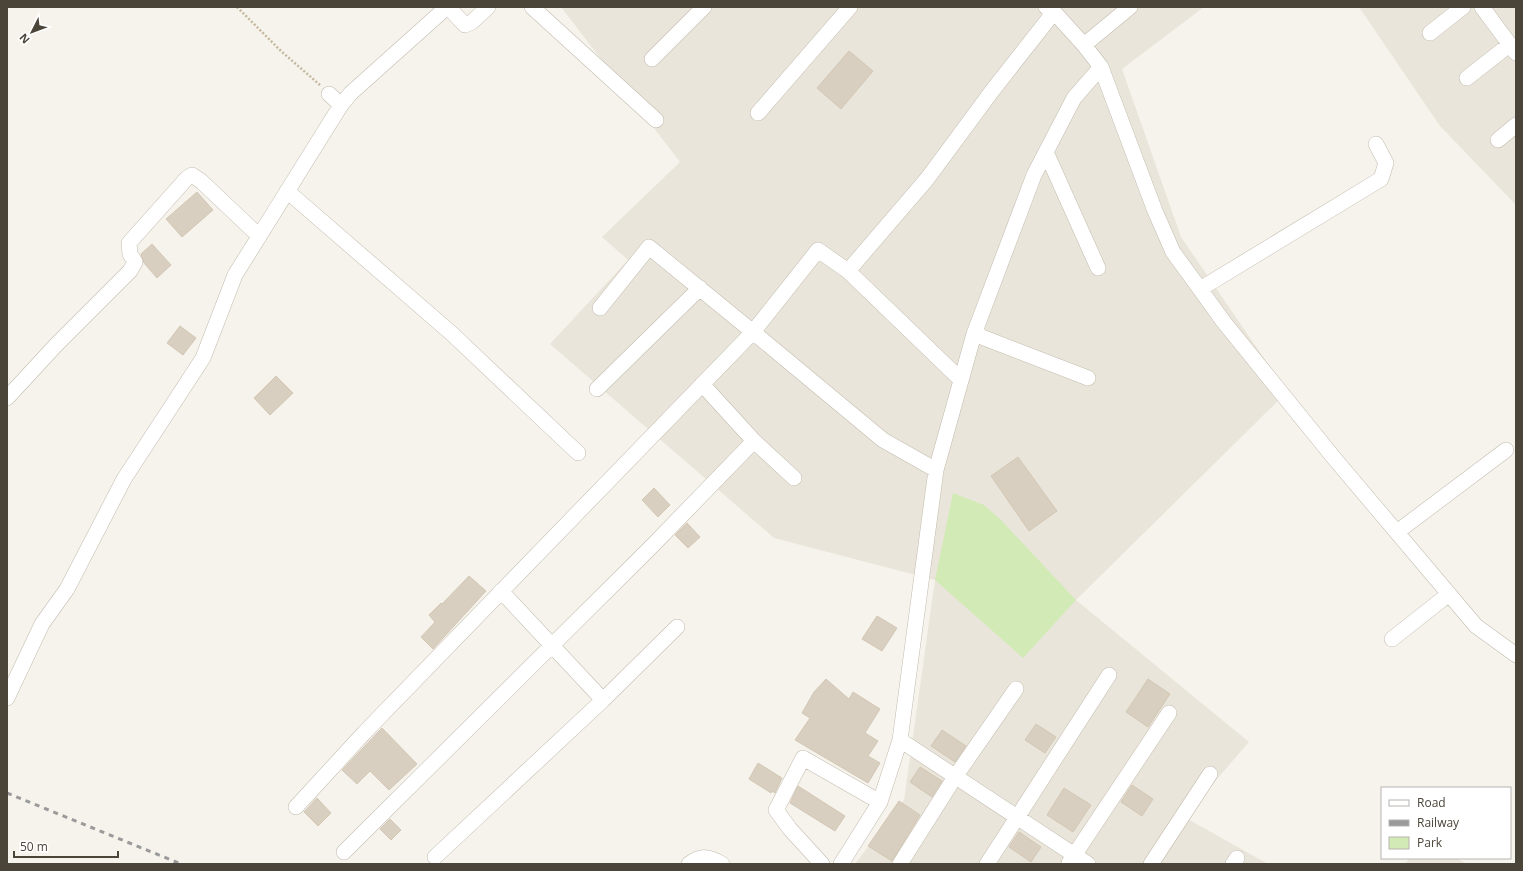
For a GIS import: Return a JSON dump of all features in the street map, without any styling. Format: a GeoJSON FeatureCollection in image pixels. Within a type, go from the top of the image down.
{"type":"FeatureCollection","features":[{"type":"Feature","properties":{"kind":"street"},"geometry":{"type":"LineString","coordinates":[[7,698],[42,624],[67,589],[124,478],[203,358],[235,275],[341,105],[351,93],[447,7],[465,25],[472,22],[488,7]]}},
{"type":"Feature","properties":{"kind":"street"},"geometry":{"type":"LineString","coordinates":[[532,7],[656,120]]}},
{"type":"Feature","properties":{"kind":"street"},"geometry":{"type":"LineString","coordinates":[[652,59],[704,7]]}},
{"type":"Feature","properties":{"kind":"street"},"geometry":{"type":"LineString","coordinates":[[758,113],[850,7]]}},
{"type":"Feature","properties":{"kind":"street"},"geometry":{"type":"LineString","coordinates":[[1084,45],[1130,7]]}},
{"type":"Feature","properties":{"kind":"street"},"geometry":{"type":"LineString","coordinates":[[1430,33],[1463,7]]}},
{"type":"Feature","properties":{"kind":"street"},"geometry":{"type":"LineString","coordinates":[[1467,78],[1513,49],[1482,7]]}},
{"type":"Feature","properties":{"kind":"street"},"geometry":{"type":"LineString","coordinates":[[848,271],[927,179],[1050,10],[1084,45],[1101,67],[1154,211],[1173,252],[1223,321],[1329,451],[1476,626],[1516,655]]}},
{"type":"Feature","properties":{"kind":"street"},"geometry":{"type":"LineString","coordinates":[[841,864],[880,802],[900,740],[936,470],[960,379],[974,334],[1034,175],[1074,98],[1101,67]]}},
{"type":"Feature","properties":{"kind":"street"},"geometry":{"type":"LineString","coordinates":[[330,94],[341,105]]}},
{"type":"Feature","properties":{"kind":"street"},"geometry":{"type":"LineString","coordinates":[[1498,140],[1516,125]]}},
{"type":"Feature","properties":{"kind":"street"},"geometry":{"type":"LineString","coordinates":[[1200,289],[1382,179],[1386,163],[1376,144]]}},
{"type":"Feature","properties":{"kind":"street"},"geometry":{"type":"LineString","coordinates":[[1046,152],[1098,268]]}},
{"type":"Feature","properties":{"kind":"street"},"geometry":{"type":"LineString","coordinates":[[7,398],[56,345],[130,271],[135,262],[130,254],[129,243],[187,178],[192,175],[200,181],[259,236]]}},
{"type":"Feature","properties":{"kind":"street"},"geometry":{"type":"LineString","coordinates":[[287,191],[450,332],[578,453]]}},
{"type":"Feature","properties":{"kind":"street"},"geometry":{"type":"LineString","coordinates":[[600,308],[649,247],[883,440],[936,470]]}},
{"type":"Feature","properties":{"kind":"street"},"geometry":{"type":"LineString","coordinates":[[296,807],[364,732],[753,332],[818,250],[848,271],[960,379]]}},
{"type":"Feature","properties":{"kind":"street"},"geometry":{"type":"LineString","coordinates":[[597,390],[700,288]]}},
{"type":"Feature","properties":{"kind":"street"},"geometry":{"type":"LineString","coordinates":[[974,334],[1088,378]]}},
{"type":"Feature","properties":{"kind":"street"},"geometry":{"type":"LineString","coordinates":[[702,384],[754,441],[794,478]]}},
{"type":"Feature","properties":{"kind":"street"},"geometry":{"type":"LineString","coordinates":[[344,852],[652,546],[754,441]]}},
{"type":"Feature","properties":{"kind":"street"},"geometry":{"type":"LineString","coordinates":[[1397,532],[1506,450]]}},
{"type":"Feature","properties":{"kind":"street"},"geometry":{"type":"LineString","coordinates":[[501,592],[602,700]]}},
{"type":"Feature","properties":{"kind":"street"},"geometry":{"type":"LineString","coordinates":[[1392,639],[1449,594]]}},
{"type":"Feature","properties":{"kind":"street"},"geometry":{"type":"LineString","coordinates":[[435,857],[602,700],[677,627]]}},
{"type":"Feature","properties":{"kind":"street"},"geometry":{"type":"LineString","coordinates":[[987,864],[1109,675]]}},
{"type":"Feature","properties":{"kind":"street"},"geometry":{"type":"LineString","coordinates":[[900,864],[955,777],[1016,689]]}},
{"type":"Feature","properties":{"kind":"street"},"geometry":{"type":"LineString","coordinates":[[1071,860],[1169,713]]}},
{"type":"Feature","properties":{"kind":"street"},"geometry":{"type":"LineString","coordinates":[[900,740],[1018,818],[1071,860],[1088,864]]}},
{"type":"Feature","properties":{"kind":"street"},"geometry":{"type":"LineString","coordinates":[[822,864],[790,829],[776,810],[803,758],[880,802]]}},
{"type":"Feature","properties":{"kind":"street"},"geometry":{"type":"LineString","coordinates":[[1151,864],[1210,774]]}},
{"type":"Feature","properties":{"kind":"street"},"geometry":{"type":"LineString","coordinates":[[689,864],[698,857],[707,857],[722,864]]}},
{"type":"Feature","properties":{"kind":"path"},"geometry":{"type":"LineString","coordinates":[[237,7],[282,52],[330,94]]}},
{"type":"Feature","properties":{"kind":"shaded area"},"geometry":{"type":"Polygon","coordinates":[[[561,7],[1204,7],[1122,69],[1181,237],[1287,392],[1076,600],[1249,742],[1184,817],[1268,864],[855,864],[904,800],[935,580],[774,538],[550,344],[628,260],[602,237],[680,162],[561,7]]]}},
{"type":"Feature","properties":{"kind":"shaded area"},"geometry":{"type":"Polygon","coordinates":[[[1359,7],[1516,7],[1516,205],[1440,126],[1359,7]]]}},
{"type":"Feature","properties":{"kind":"shaded area"},"geometry":{"type":"Polygon","coordinates":[[[1409,859],[1458,859],[1467,864],[1405,864],[1409,859]]]}},
{"type":"Feature","properties":{"kind":"green space"},"geometry":{"type":"Polygon","coordinates":[[[953,493],[984,505],[1000,519],[1076,600],[1023,658],[935,580],[953,493]]]}},
{"type":"Feature","properties":{"kind":"building"},"geometry":{"type":"Polygon","coordinates":[[[849,51],[873,71],[841,109],[817,88],[849,51]]]}},
{"type":"Feature","properties":{"kind":"building"},"geometry":{"type":"Polygon","coordinates":[[[197,192],[213,210],[182,237],[166,219],[197,192]]]}},
{"type":"Feature","properties":{"kind":"building"},"geometry":{"type":"Polygon","coordinates":[[[152,244],[171,265],[157,278],[144,263],[141,254],[152,244]]]}},
{"type":"Feature","properties":{"kind":"building"},"geometry":{"type":"Polygon","coordinates":[[[180,326],[196,338],[183,355],[167,343],[180,326]]]}},
{"type":"Feature","properties":{"kind":"building"},"geometry":{"type":"Polygon","coordinates":[[[276,376],[293,393],[270,415],[254,398],[276,376]]]}},
{"type":"Feature","properties":{"kind":"building"},"geometry":{"type":"Polygon","coordinates":[[[1018,457],[1057,511],[1029,531],[991,476],[1018,457]]]}},
{"type":"Feature","properties":{"kind":"building"},"geometry":{"type":"Polygon","coordinates":[[[654,488],[670,505],[658,517],[642,500],[654,488]]]}},
{"type":"Feature","properties":{"kind":"building"},"geometry":{"type":"Polygon","coordinates":[[[687,523],[700,537],[688,548],[675,535],[687,523]]]}},
{"type":"Feature","properties":{"kind":"building"},"geometry":{"type":"Polygon","coordinates":[[[469,576],[486,591],[433,649],[421,637],[435,622],[429,615],[469,576]]]}},
{"type":"Feature","properties":{"kind":"building"},"geometry":{"type":"Polygon","coordinates":[[[877,616],[897,628],[882,651],[862,639],[877,616]]]}},
{"type":"Feature","properties":{"kind":"building"},"geometry":{"type":"Polygon","coordinates":[[[826,679],[849,699],[853,692],[880,709],[865,733],[878,741],[868,756],[880,763],[868,783],[795,740],[810,718],[802,713],[814,692],[826,679]]]}},
{"type":"Feature","properties":{"kind":"building"},"geometry":{"type":"Polygon","coordinates":[[[1148,679],[1170,694],[1148,727],[1126,712],[1148,679]]]}},
{"type":"Feature","properties":{"kind":"building"},"geometry":{"type":"Polygon","coordinates":[[[1036,724],[1056,737],[1045,753],[1025,740],[1036,724]]]}},
{"type":"Feature","properties":{"kind":"building"},"geometry":{"type":"Polygon","coordinates":[[[382,728],[417,764],[389,790],[370,771],[357,784],[342,770],[382,728]]]}},
{"type":"Feature","properties":{"kind":"building"},"geometry":{"type":"Polygon","coordinates":[[[942,730],[966,746],[955,762],[931,746],[942,730]]]}},
{"type":"Feature","properties":{"kind":"building"},"geometry":{"type":"Polygon","coordinates":[[[758,763],[782,778],[775,793],[772,791],[771,793],[749,779],[758,763]]]}},
{"type":"Feature","properties":{"kind":"building"},"geometry":{"type":"Polygon","coordinates":[[[920,767],[942,781],[932,797],[910,782],[920,767]]]}},
{"type":"Feature","properties":{"kind":"building"},"geometry":{"type":"Polygon","coordinates":[[[1132,785],[1153,799],[1142,816],[1121,802],[1132,785]]]}},
{"type":"Feature","properties":{"kind":"building"},"geometry":{"type":"Polygon","coordinates":[[[798,786],[845,816],[835,831],[790,803],[798,786]]]}},
{"type":"Feature","properties":{"kind":"building"},"geometry":{"type":"Polygon","coordinates":[[[1064,788],[1091,805],[1073,832],[1047,815],[1064,788]]]}},
{"type":"Feature","properties":{"kind":"building"},"geometry":{"type":"Polygon","coordinates":[[[317,798],[331,813],[318,826],[304,812],[317,798]]]}},
{"type":"Feature","properties":{"kind":"building"},"geometry":{"type":"Polygon","coordinates":[[[899,801],[920,815],[892,861],[868,846],[899,801]]]}},
{"type":"Feature","properties":{"kind":"building"},"geometry":{"type":"Polygon","coordinates":[[[390,819],[401,830],[391,840],[380,829],[390,819]]]}},
{"type":"Feature","properties":{"kind":"building"},"geometry":{"type":"Polygon","coordinates":[[[1019,832],[1041,847],[1031,862],[1009,847],[1019,832]]]}},
{"type":"Feature","properties":{"kind":"railway"},"geometry":{"type":"LineString","coordinates":[[7,793],[181,864]]}}]}
